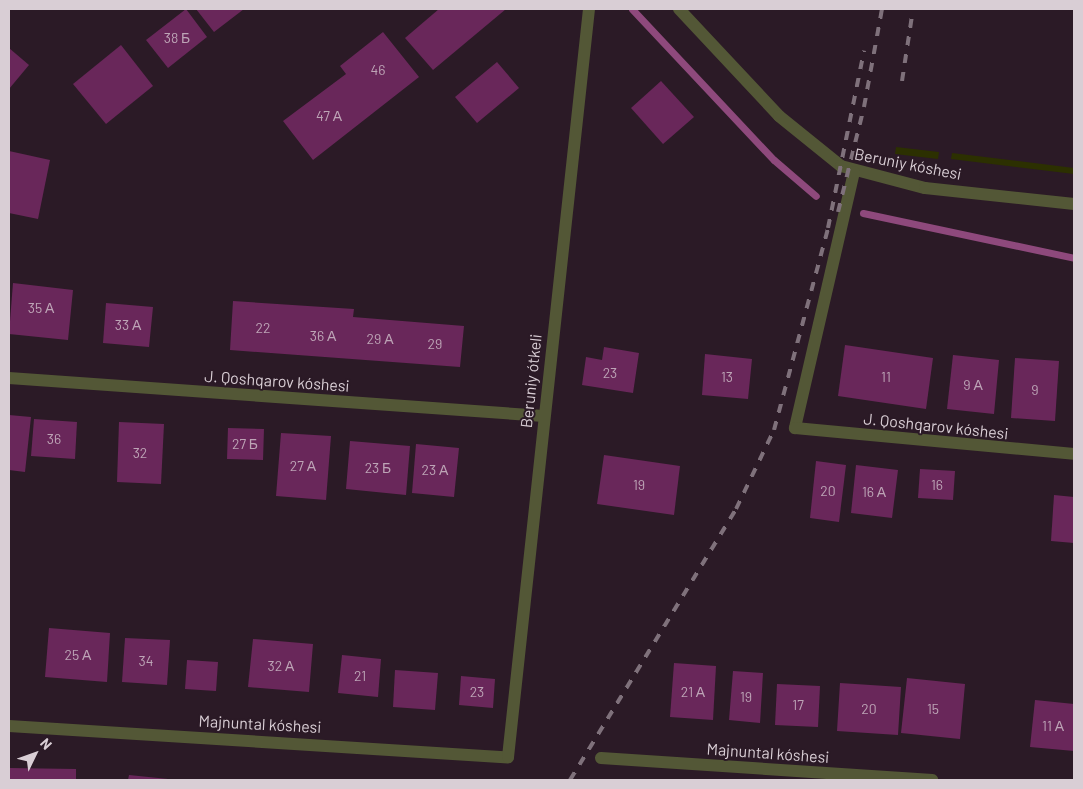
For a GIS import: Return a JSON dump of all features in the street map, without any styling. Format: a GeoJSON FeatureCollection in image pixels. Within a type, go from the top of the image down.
{"type":"FeatureCollection","features":[{"type":"Feature","properties":{"kind":"street","name":"Beruniy ótkeli"},"geometry":{"type":"LineString","coordinates":[[508,757],[589,9]]}},
{"type":"Feature","properties":{"kind":"street","name":"Beruniy kóshesi"},"geometry":{"type":"LineString","coordinates":[[679,9],[779,116],[809,143],[854,172],[925,188],[1074,204]]}},
{"type":"Feature","properties":{"kind":"street","name":"J. Qoshqarov kóshesi"},"geometry":{"type":"LineString","coordinates":[[854,172],[795,428],[1074,454]]}},
{"type":"Feature","properties":{"kind":"street","name":"J. Qoshqarov kóshesi"},"geometry":{"type":"LineString","coordinates":[[9,378],[544,416]]}},
{"type":"Feature","properties":{"kind":"street","name":"Majnuntal kóshesi"},"geometry":{"type":"LineString","coordinates":[[9,726],[508,757]]}},
{"type":"Feature","properties":{"kind":"street","name":"Majnuntal kóshesi"},"geometry":{"type":"LineString","coordinates":[[601,758],[932,780]]}},
{"type":"Feature","properties":{"kind":"green space"},"geometry":{"type":"Polygon","coordinates":[[[896,147],[939,152],[938,159],[895,154],[896,147]]]}},
{"type":"Feature","properties":{"kind":"green space"},"geometry":{"type":"Polygon","coordinates":[[[952,153],[1074,168],[1074,174],[951,159],[952,153]]]}},
{"type":"Feature","properties":{"kind":"building"},"geometry":{"type":"Polygon","coordinates":[[[186,9],[207,37],[168,68],[146,40],[186,9]]]}},
{"type":"Feature","properties":{"kind":"building"},"geometry":{"type":"Polygon","coordinates":[[[196,9],[244,9],[214,32],[196,9]]]}},
{"type":"Feature","properties":{"kind":"building"},"geometry":{"type":"Polygon","coordinates":[[[439,9],[506,9],[433,70],[405,38],[439,9]]]}},
{"type":"Feature","properties":{"kind":"building"},"geometry":{"type":"Polygon","coordinates":[[[383,32],[419,77],[313,160],[283,121],[346,74],[340,66],[383,32]]]}},
{"type":"Feature","properties":{"kind":"building"},"geometry":{"type":"Polygon","coordinates":[[[121,45],[153,86],[106,124],[73,84],[121,45]]]}},
{"type":"Feature","properties":{"kind":"building"},"geometry":{"type":"Polygon","coordinates":[[[9,48],[29,65],[9,89],[9,48]]]}},
{"type":"Feature","properties":{"kind":"building"},"geometry":{"type":"Polygon","coordinates":[[[497,62],[519,88],[477,123],[455,97],[497,62]]]}},
{"type":"Feature","properties":{"kind":"building"},"geometry":{"type":"Polygon","coordinates":[[[661,81],[694,117],[663,144],[631,108],[661,81]]]}},
{"type":"Feature","properties":{"kind":"building"},"geometry":{"type":"Polygon","coordinates":[[[9,151],[50,160],[38,219],[9,213],[9,151]]]}},
{"type":"Feature","properties":{"kind":"building"},"geometry":{"type":"Polygon","coordinates":[[[13,283],[73,290],[68,340],[9,334],[13,283]]]}},
{"type":"Feature","properties":{"kind":"building"},"geometry":{"type":"Polygon","coordinates":[[[233,301],[354,309],[353,317],[464,326],[460,367],[230,350],[233,301]]]}},
{"type":"Feature","properties":{"kind":"building"},"geometry":{"type":"Polygon","coordinates":[[[106,303],[153,307],[149,347],[103,343],[106,303]]]}},
{"type":"Feature","properties":{"kind":"building"},"geometry":{"type":"Polygon","coordinates":[[[845,345],[933,358],[926,409],[838,396],[845,345]]]}},
{"type":"Feature","properties":{"kind":"building"},"geometry":{"type":"Polygon","coordinates":[[[604,347],[639,353],[633,393],[582,385],[586,357],[602,360],[604,347]]]}},
{"type":"Feature","properties":{"kind":"building"},"geometry":{"type":"Polygon","coordinates":[[[705,354],[752,359],[748,399],[702,395],[705,354]]]}},
{"type":"Feature","properties":{"kind":"building"},"geometry":{"type":"Polygon","coordinates":[[[953,355],[999,360],[994,414],[947,409],[953,355]]]}},
{"type":"Feature","properties":{"kind":"building"},"geometry":{"type":"Polygon","coordinates":[[[1015,358],[1059,361],[1055,421],[1011,418],[1015,358]]]}},
{"type":"Feature","properties":{"kind":"building"},"geometry":{"type":"Polygon","coordinates":[[[9,415],[31,417],[25,472],[9,470],[9,415]]]}},
{"type":"Feature","properties":{"kind":"building"},"geometry":{"type":"Polygon","coordinates":[[[34,419],[77,422],[75,459],[31,456],[34,419]]]}},
{"type":"Feature","properties":{"kind":"building"},"geometry":{"type":"Polygon","coordinates":[[[119,422],[164,424],[161,484],[117,482],[119,422]]]}},
{"type":"Feature","properties":{"kind":"building"},"geometry":{"type":"Polygon","coordinates":[[[228,428],[264,429],[263,460],[227,459],[228,428]]]}},
{"type":"Feature","properties":{"kind":"building"},"geometry":{"type":"Polygon","coordinates":[[[281,433],[331,436],[326,500],[276,496],[281,433]]]}},
{"type":"Feature","properties":{"kind":"building"},"geometry":{"type":"Polygon","coordinates":[[[350,441],[410,446],[406,495],[346,489],[350,441]]]}},
{"type":"Feature","properties":{"kind":"building"},"geometry":{"type":"Polygon","coordinates":[[[416,444],[459,448],[454,497],[412,493],[416,444]]]}},
{"type":"Feature","properties":{"kind":"building"},"geometry":{"type":"Polygon","coordinates":[[[604,455],[680,466],[674,515],[597,504],[604,455]]]}},
{"type":"Feature","properties":{"kind":"building"},"geometry":{"type":"Polygon","coordinates":[[[816,461],[846,465],[839,522],[810,518],[816,461]]]}},
{"type":"Feature","properties":{"kind":"building"},"geometry":{"type":"Polygon","coordinates":[[[856,465],[898,470],[892,518],[851,513],[856,465]]]}},
{"type":"Feature","properties":{"kind":"building"},"geometry":{"type":"Polygon","coordinates":[[[920,469],[955,471],[953,500],[918,498],[920,469]]]}},
{"type":"Feature","properties":{"kind":"building"},"geometry":{"type":"Polygon","coordinates":[[[1054,495],[1074,497],[1074,543],[1051,541],[1054,495]]]}},
{"type":"Feature","properties":{"kind":"building"},"geometry":{"type":"Polygon","coordinates":[[[49,628],[110,633],[107,682],[45,677],[49,628]]]}},
{"type":"Feature","properties":{"kind":"building"},"geometry":{"type":"Polygon","coordinates":[[[125,638],[170,640],[167,685],[122,682],[125,638]]]}},
{"type":"Feature","properties":{"kind":"building"},"geometry":{"type":"Polygon","coordinates":[[[253,639],[313,644],[309,692],[248,687],[253,639]]]}},
{"type":"Feature","properties":{"kind":"building"},"geometry":{"type":"Polygon","coordinates":[[[342,655],[381,659],[378,697],[338,693],[342,655]]]}},
{"type":"Feature","properties":{"kind":"building"},"geometry":{"type":"Polygon","coordinates":[[[187,660],[218,662],[216,691],[185,689],[187,660]]]}},
{"type":"Feature","properties":{"kind":"building"},"geometry":{"type":"Polygon","coordinates":[[[674,663],[716,666],[713,720],[670,717],[674,663]]]}},
{"type":"Feature","properties":{"kind":"building"},"geometry":{"type":"Polygon","coordinates":[[[395,670],[438,673],[435,710],[393,707],[395,670]]]}},
{"type":"Feature","properties":{"kind":"building"},"geometry":{"type":"Polygon","coordinates":[[[733,671],[763,673],[760,723],[729,720],[733,671]]]}},
{"type":"Feature","properties":{"kind":"building"},"geometry":{"type":"Polygon","coordinates":[[[461,676],[495,679],[493,708],[459,705],[461,676]]]}},
{"type":"Feature","properties":{"kind":"building"},"geometry":{"type":"Polygon","coordinates":[[[907,678],[965,684],[960,739],[901,733],[907,678]]]}},
{"type":"Feature","properties":{"kind":"building"},"geometry":{"type":"Polygon","coordinates":[[[840,683],[901,687],[898,735],[837,731],[840,683]]]}},
{"type":"Feature","properties":{"kind":"building"},"geometry":{"type":"Polygon","coordinates":[[[777,684],[820,686],[818,727],[775,725],[777,684]]]}},
{"type":"Feature","properties":{"kind":"building"},"geometry":{"type":"Polygon","coordinates":[[[1035,700],[1074,704],[1074,751],[1030,747],[1035,700]]]}},
{"type":"Feature","properties":{"kind":"building"},"geometry":{"type":"Polygon","coordinates":[[[9,768],[76,769],[76,780],[9,780],[9,768]]]}},
{"type":"Feature","properties":{"kind":"building"},"geometry":{"type":"Polygon","coordinates":[[[129,775],[168,779],[168,780],[128,780],[129,775]]]}},
{"type":"Feature","properties":{"kind":"waterway"},"geometry":{"type":"LineString","coordinates":[[632,9],[774,160],[816,196]]}},
{"type":"Feature","properties":{"kind":"waterway"},"geometry":{"type":"LineString","coordinates":[[863,213],[1074,258]]}},
{"type":"Feature","properties":{"kind":"railway"},"geometry":{"type":"LineString","coordinates":[[838,212],[864,107],[882,9]]}},
{"type":"Feature","properties":{"kind":"railway"},"geometry":{"type":"LineString","coordinates":[[902,81],[913,9]]}},
{"type":"Feature","properties":{"kind":"railway"},"geometry":{"type":"LineString","coordinates":[[570,780],[736,509],[774,430],[828,228],[864,51]]}}]}
